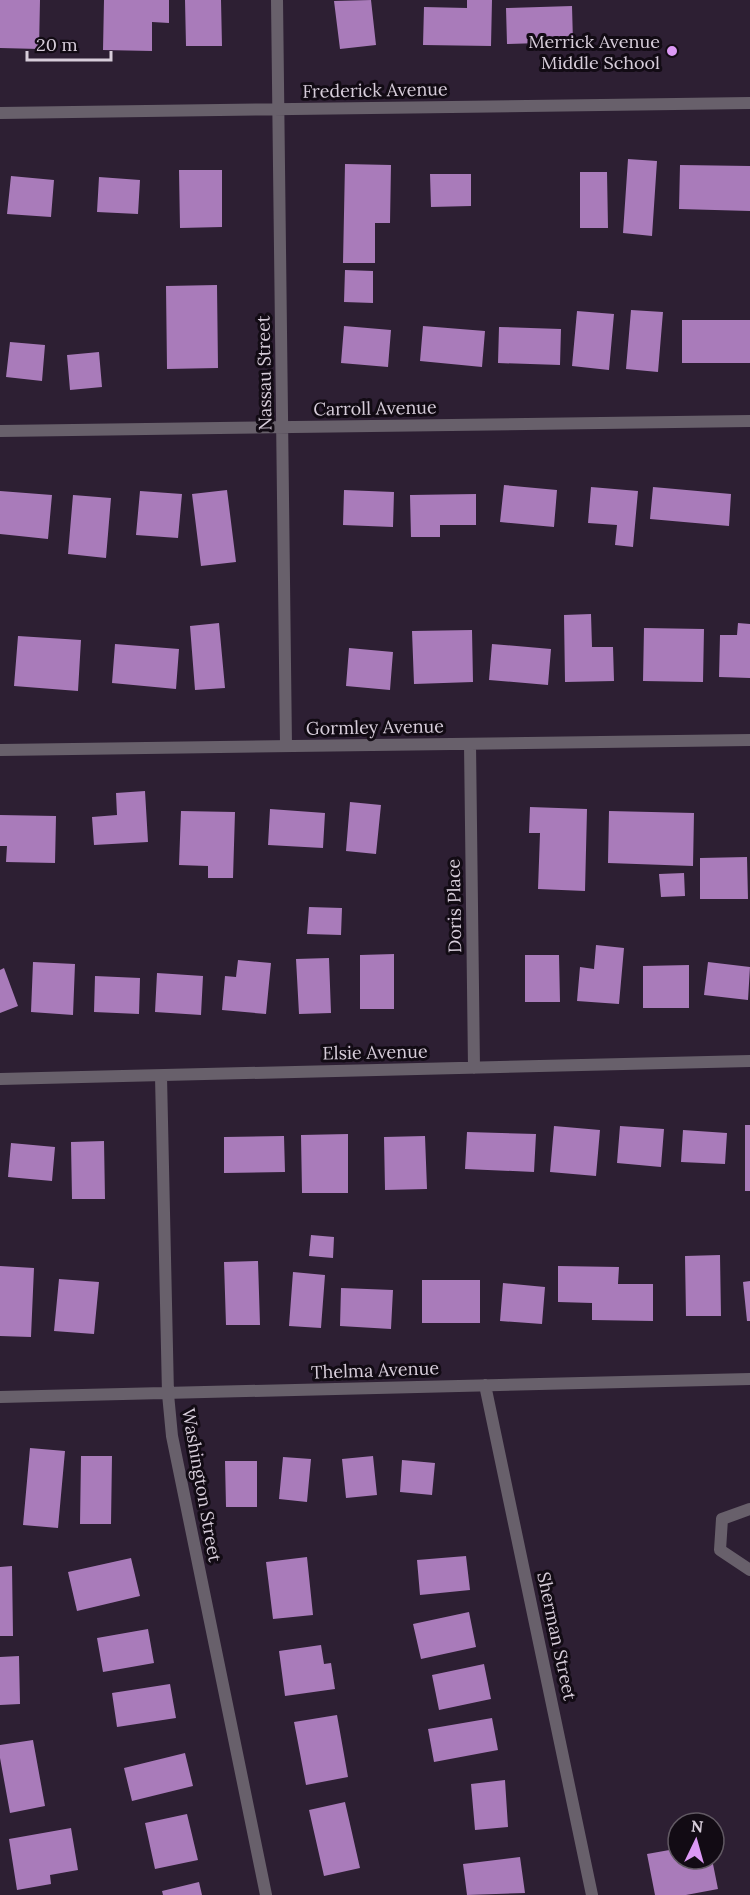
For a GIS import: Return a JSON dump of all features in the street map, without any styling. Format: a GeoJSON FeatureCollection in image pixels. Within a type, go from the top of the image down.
{"type":"FeatureCollection","features":[{"type":"Feature","properties":{"kind":"street","name":"Nassau Street"},"geometry":{"type":"LineString","coordinates":[[277,0],[286,746]]}},
{"type":"Feature","properties":{"kind":"street","name":"Frederick Avenue"},"geometry":{"type":"LineString","coordinates":[[0,113],[750,103]]}},
{"type":"Feature","properties":{"kind":"street","name":"Carroll Avenue"},"geometry":{"type":"LineString","coordinates":[[0,431],[750,421]]}},
{"type":"Feature","properties":{"kind":"street","name":"Gormley Avenue"},"geometry":{"type":"LineString","coordinates":[[0,750],[750,740]]}},
{"type":"Feature","properties":{"kind":"street","name":"Doris Place"},"geometry":{"type":"LineString","coordinates":[[470,744],[474,1068]]}},
{"type":"Feature","properties":{"kind":"street","name":"Elsie Avenue"},"geometry":{"type":"LineString","coordinates":[[0,1079],[750,1061]]}},
{"type":"Feature","properties":{"kind":"street","name":"Washington Street"},"geometry":{"type":"LineString","coordinates":[[161,1076],[168,1394],[172,1436],[266,1895]]}},
{"type":"Feature","properties":{"kind":"street","name":"Thelma Avenue"},"geometry":{"type":"LineString","coordinates":[[0,1397],[750,1379]]}},
{"type":"Feature","properties":{"kind":"street","name":"Sherman Street"},"geometry":{"type":"LineString","coordinates":[[484,1385],[592,1895]]}},
{"type":"Feature","properties":{"kind":"street"},"geometry":{"type":"LineString","coordinates":[[750,1509],[722,1519],[720,1550],[750,1570]]}},
{"type":"Feature","properties":{"kind":"building"},"geometry":{"type":"Polygon","coordinates":[[[0,0],[40,0],[39,49],[0,48],[0,0]]]}},
{"type":"Feature","properties":{"kind":"building"},"geometry":{"type":"Polygon","coordinates":[[[104,0],[169,0],[169,23],[152,22],[152,51],[103,50],[104,0]]]}},
{"type":"Feature","properties":{"kind":"building"},"geometry":{"type":"Polygon","coordinates":[[[185,0],[221,0],[222,46],[186,46],[185,0]]]}},
{"type":"Feature","properties":{"kind":"building"},"geometry":{"type":"Polygon","coordinates":[[[371,0],[376,45],[340,49],[334,1],[371,0]]]}},
{"type":"Feature","properties":{"kind":"building"},"geometry":{"type":"Polygon","coordinates":[[[467,0],[492,0],[491,46],[423,45],[424,7],[467,8],[467,0]]]}},
{"type":"Feature","properties":{"kind":"building"},"geometry":{"type":"Polygon","coordinates":[[[572,6],[573,42],[507,44],[506,8],[572,6]]]}},
{"type":"Feature","properties":{"kind":"building"},"geometry":{"type":"Polygon","coordinates":[[[628,159],[657,161],[652,236],[623,233],[628,159]]]}},
{"type":"Feature","properties":{"kind":"building"},"geometry":{"type":"Polygon","coordinates":[[[345,164],[391,165],[390,223],[375,223],[375,263],[343,263],[345,164]]]}},
{"type":"Feature","properties":{"kind":"building"},"geometry":{"type":"Polygon","coordinates":[[[680,165],[750,166],[750,211],[679,209],[680,165]]]}},
{"type":"Feature","properties":{"kind":"building"},"geometry":{"type":"Polygon","coordinates":[[[179,170],[222,170],[222,227],[180,228],[179,170]]]}},
{"type":"Feature","properties":{"kind":"building"},"geometry":{"type":"Polygon","coordinates":[[[580,172],[607,172],[608,228],[580,228],[580,172]]]}},
{"type":"Feature","properties":{"kind":"building"},"geometry":{"type":"Polygon","coordinates":[[[430,174],[471,174],[471,206],[431,207],[430,174]]]}},
{"type":"Feature","properties":{"kind":"building"},"geometry":{"type":"Polygon","coordinates":[[[11,176],[54,180],[51,217],[7,214],[11,176]]]}},
{"type":"Feature","properties":{"kind":"building"},"geometry":{"type":"Polygon","coordinates":[[[99,177],[140,180],[138,214],[97,212],[99,177]]]}},
{"type":"Feature","properties":{"kind":"building"},"geometry":{"type":"Polygon","coordinates":[[[345,270],[373,271],[373,303],[344,302],[345,270]]]}},
{"type":"Feature","properties":{"kind":"building"},"geometry":{"type":"Polygon","coordinates":[[[217,285],[218,368],[167,369],[166,286],[217,285]]]}},
{"type":"Feature","properties":{"kind":"building"},"geometry":{"type":"Polygon","coordinates":[[[631,310],[663,312],[658,372],[626,369],[631,310]]]}},
{"type":"Feature","properties":{"kind":"building"},"geometry":{"type":"Polygon","coordinates":[[[577,311],[614,314],[609,370],[572,366],[577,311]]]}},
{"type":"Feature","properties":{"kind":"building"},"geometry":{"type":"Polygon","coordinates":[[[682,320],[750,320],[750,363],[682,363],[682,320]]]}},
{"type":"Feature","properties":{"kind":"building"},"geometry":{"type":"Polygon","coordinates":[[[344,326],[391,330],[388,367],[341,363],[344,326]]]}},
{"type":"Feature","properties":{"kind":"building"},"geometry":{"type":"Polygon","coordinates":[[[423,326],[485,331],[482,367],[420,361],[423,326]]]}},
{"type":"Feature","properties":{"kind":"building"},"geometry":{"type":"Polygon","coordinates":[[[499,327],[561,329],[560,365],[498,363],[499,327]]]}},
{"type":"Feature","properties":{"kind":"building"},"geometry":{"type":"Polygon","coordinates":[[[10,342],[45,345],[42,381],[6,377],[10,342]]]}},
{"type":"Feature","properties":{"kind":"building"},"geometry":{"type":"Polygon","coordinates":[[[99,352],[102,387],[70,390],[67,355],[99,352]]]}},
{"type":"Feature","properties":{"kind":"building"},"geometry":{"type":"Polygon","coordinates":[[[504,485],[557,490],[554,527],[500,522],[504,485]]]}},
{"type":"Feature","properties":{"kind":"building"},"geometry":{"type":"Polygon","coordinates":[[[591,487],[638,491],[633,547],[615,545],[617,525],[588,523],[591,487]]]}},
{"type":"Feature","properties":{"kind":"building"},"geometry":{"type":"Polygon","coordinates":[[[653,487],[731,494],[729,526],[650,519],[653,487]]]}},
{"type":"Feature","properties":{"kind":"building"},"geometry":{"type":"Polygon","coordinates":[[[227,490],[236,562],[201,566],[192,494],[227,490]]]}},
{"type":"Feature","properties":{"kind":"building"},"geometry":{"type":"Polygon","coordinates":[[[344,490],[394,492],[393,527],[343,525],[344,490]]]}},
{"type":"Feature","properties":{"kind":"building"},"geometry":{"type":"Polygon","coordinates":[[[0,491],[52,495],[48,539],[0,534],[0,491]]]}},
{"type":"Feature","properties":{"kind":"building"},"geometry":{"type":"Polygon","coordinates":[[[140,491],[182,494],[178,538],[136,535],[140,491]]]}},
{"type":"Feature","properties":{"kind":"building"},"geometry":{"type":"Polygon","coordinates":[[[476,494],[476,525],[440,525],[440,537],[411,537],[410,495],[476,494]]]}},
{"type":"Feature","properties":{"kind":"building"},"geometry":{"type":"Polygon","coordinates":[[[73,495],[111,498],[106,558],[68,554],[73,495]]]}},
{"type":"Feature","properties":{"kind":"building"},"geometry":{"type":"Polygon","coordinates":[[[591,614],[592,647],[613,647],[614,681],[565,682],[564,615],[591,614]]]}},
{"type":"Feature","properties":{"kind":"building"},"geometry":{"type":"Polygon","coordinates":[[[219,623],[225,688],[195,690],[190,626],[219,623]]]}},
{"type":"Feature","properties":{"kind":"building"},"geometry":{"type":"Polygon","coordinates":[[[738,623],[750,624],[750,678],[719,677],[720,635],[737,635],[738,623]]]}},
{"type":"Feature","properties":{"kind":"building"},"geometry":{"type":"Polygon","coordinates":[[[644,628],[704,629],[703,682],[643,681],[644,628]]]}},
{"type":"Feature","properties":{"kind":"building"},"geometry":{"type":"Polygon","coordinates":[[[472,630],[473,682],[414,684],[412,631],[472,630]]]}},
{"type":"Feature","properties":{"kind":"building"},"geometry":{"type":"Polygon","coordinates":[[[18,636],[81,640],[78,691],[14,686],[18,636]]]}},
{"type":"Feature","properties":{"kind":"building"},"geometry":{"type":"Polygon","coordinates":[[[115,644],[179,649],[176,689],[112,683],[115,644]]]}},
{"type":"Feature","properties":{"kind":"building"},"geometry":{"type":"Polygon","coordinates":[[[492,644],[551,649],[548,685],[489,680],[492,644]]]}},
{"type":"Feature","properties":{"kind":"building"},"geometry":{"type":"Polygon","coordinates":[[[349,648],[393,652],[390,690],[346,686],[349,648]]]}},
{"type":"Feature","properties":{"kind":"building"},"geometry":{"type":"Polygon","coordinates":[[[145,791],[148,842],[94,845],[92,817],[117,815],[116,793],[145,791]]]}},
{"type":"Feature","properties":{"kind":"building"},"geometry":{"type":"Polygon","coordinates":[[[350,802],[381,805],[376,854],[346,851],[350,802]]]}},
{"type":"Feature","properties":{"kind":"building"},"geometry":{"type":"Polygon","coordinates":[[[530,807],[587,809],[585,891],[538,889],[540,833],[529,833],[530,807]]]}},
{"type":"Feature","properties":{"kind":"building"},"geometry":{"type":"Polygon","coordinates":[[[270,809],[325,813],[323,848],[268,845],[270,809]]]}},
{"type":"Feature","properties":{"kind":"building"},"geometry":{"type":"Polygon","coordinates":[[[181,811],[235,812],[233,878],[208,878],[208,866],[179,865],[181,811]]]}},
{"type":"Feature","properties":{"kind":"building"},"geometry":{"type":"Polygon","coordinates":[[[609,811],[694,813],[693,866],[608,863],[609,811]]]}},
{"type":"Feature","properties":{"kind":"building"},"geometry":{"type":"Polygon","coordinates":[[[0,815],[56,816],[55,863],[6,862],[7,846],[0,846],[0,815]]]}},
{"type":"Feature","properties":{"kind":"building"},"geometry":{"type":"Polygon","coordinates":[[[747,857],[748,899],[700,899],[700,858],[747,857]]]}},
{"type":"Feature","properties":{"kind":"building"},"geometry":{"type":"Polygon","coordinates":[[[684,873],[685,896],[661,897],[659,874],[684,873]]]}},
{"type":"Feature","properties":{"kind":"building"},"geometry":{"type":"Polygon","coordinates":[[[309,907],[342,908],[341,935],[307,934],[309,907]]]}},
{"type":"Feature","properties":{"kind":"building"},"geometry":{"type":"Polygon","coordinates":[[[596,945],[624,948],[619,1004],[577,1001],[580,967],[594,969],[596,945]]]}},
{"type":"Feature","properties":{"kind":"building"},"geometry":{"type":"Polygon","coordinates":[[[394,954],[394,1009],[360,1009],[360,955],[394,954]]]}},
{"type":"Feature","properties":{"kind":"building"},"geometry":{"type":"Polygon","coordinates":[[[525,955],[559,955],[560,1002],[525,1002],[525,955]]]}},
{"type":"Feature","properties":{"kind":"building"},"geometry":{"type":"Polygon","coordinates":[[[329,958],[331,1013],[299,1014],[296,959],[329,958]]]}},
{"type":"Feature","properties":{"kind":"building"},"geometry":{"type":"Polygon","coordinates":[[[238,960],[271,963],[266,1014],[222,1010],[225,976],[236,977],[238,960]]]}},
{"type":"Feature","properties":{"kind":"building"},"geometry":{"type":"Polygon","coordinates":[[[33,962],[75,964],[73,1015],[31,1012],[33,962]]]}},
{"type":"Feature","properties":{"kind":"building"},"geometry":{"type":"Polygon","coordinates":[[[708,962],[750,967],[748,1000],[704,995],[708,962]]]}},
{"type":"Feature","properties":{"kind":"building"},"geometry":{"type":"Polygon","coordinates":[[[689,965],[689,1008],[643,1008],[643,966],[689,965]]]}},
{"type":"Feature","properties":{"kind":"building"},"geometry":{"type":"Polygon","coordinates":[[[4,968],[18,1006],[0,1013],[0,970],[4,968]]]}},
{"type":"Feature","properties":{"kind":"building"},"geometry":{"type":"Polygon","coordinates":[[[157,973],[203,976],[201,1015],[155,1012],[157,973]]]}},
{"type":"Feature","properties":{"kind":"building"},"geometry":{"type":"Polygon","coordinates":[[[95,976],[140,978],[139,1014],[94,1012],[95,976]]]}},
{"type":"Feature","properties":{"kind":"building"},"geometry":{"type":"Polygon","coordinates":[[[745,1125],[750,1125],[750,1191],[745,1191],[745,1125]]]}},
{"type":"Feature","properties":{"kind":"building"},"geometry":{"type":"Polygon","coordinates":[[[554,1126],[600,1130],[596,1176],[550,1172],[554,1126]]]}},
{"type":"Feature","properties":{"kind":"building"},"geometry":{"type":"Polygon","coordinates":[[[620,1126],[664,1129],[661,1167],[617,1163],[620,1126]]]}},
{"type":"Feature","properties":{"kind":"building"},"geometry":{"type":"Polygon","coordinates":[[[683,1130],[727,1133],[725,1164],[681,1162],[683,1130]]]}},
{"type":"Feature","properties":{"kind":"building"},"geometry":{"type":"Polygon","coordinates":[[[467,1132],[536,1134],[534,1172],[465,1169],[467,1132]]]}},
{"type":"Feature","properties":{"kind":"building"},"geometry":{"type":"Polygon","coordinates":[[[348,1134],[348,1193],[302,1193],[301,1135],[348,1134]]]}},
{"type":"Feature","properties":{"kind":"building"},"geometry":{"type":"Polygon","coordinates":[[[284,1136],[285,1172],[224,1173],[224,1137],[284,1136]]]}},
{"type":"Feature","properties":{"kind":"building"},"geometry":{"type":"Polygon","coordinates":[[[425,1136],[427,1189],[385,1190],[384,1137],[425,1136]]]}},
{"type":"Feature","properties":{"kind":"building"},"geometry":{"type":"Polygon","coordinates":[[[104,1141],[105,1199],[72,1199],[71,1142],[104,1141]]]}},
{"type":"Feature","properties":{"kind":"building"},"geometry":{"type":"Polygon","coordinates":[[[11,1143],[55,1147],[52,1181],[8,1177],[11,1143]]]}},
{"type":"Feature","properties":{"kind":"building"},"geometry":{"type":"Polygon","coordinates":[[[311,1235],[334,1237],[333,1258],[309,1256],[311,1235]]]}},
{"type":"Feature","properties":{"kind":"building"},"geometry":{"type":"Polygon","coordinates":[[[720,1255],[721,1316],[686,1316],[685,1256],[720,1255]]]}},
{"type":"Feature","properties":{"kind":"building"},"geometry":{"type":"Polygon","coordinates":[[[258,1261],[260,1325],[226,1325],[224,1262],[258,1261]]]}},
{"type":"Feature","properties":{"kind":"building"},"geometry":{"type":"Polygon","coordinates":[[[0,1266],[34,1268],[31,1337],[0,1336],[0,1266]]]}},
{"type":"Feature","properties":{"kind":"building"},"geometry":{"type":"Polygon","coordinates":[[[558,1266],[619,1267],[618,1284],[653,1284],[653,1321],[592,1320],[592,1303],[558,1302],[558,1266]]]}},
{"type":"Feature","properties":{"kind":"building"},"geometry":{"type":"Polygon","coordinates":[[[293,1272],[325,1275],[321,1328],[289,1326],[293,1272]]]}},
{"type":"Feature","properties":{"kind":"building"},"geometry":{"type":"Polygon","coordinates":[[[59,1279],[99,1282],[94,1334],[54,1331],[59,1279]]]}},
{"type":"Feature","properties":{"kind":"building"},"geometry":{"type":"Polygon","coordinates":[[[422,1280],[480,1280],[480,1323],[422,1323],[422,1280]]]}},
{"type":"Feature","properties":{"kind":"building"},"geometry":{"type":"Polygon","coordinates":[[[750,1281],[750,1321],[747,1321],[743,1282],[750,1281]]]}},
{"type":"Feature","properties":{"kind":"building"},"geometry":{"type":"Polygon","coordinates":[[[503,1283],[545,1287],[542,1324],[500,1321],[503,1283]]]}},
{"type":"Feature","properties":{"kind":"building"},"geometry":{"type":"Polygon","coordinates":[[[341,1288],[393,1290],[391,1329],[340,1326],[341,1288]]]}},
{"type":"Feature","properties":{"kind":"building"},"geometry":{"type":"Polygon","coordinates":[[[30,1448],[65,1451],[58,1528],[23,1525],[30,1448]]]}},
{"type":"Feature","properties":{"kind":"building"},"geometry":{"type":"Polygon","coordinates":[[[81,1456],[112,1456],[111,1524],[80,1524],[81,1456]]]}},
{"type":"Feature","properties":{"kind":"building"},"geometry":{"type":"Polygon","coordinates":[[[373,1456],[377,1495],[346,1498],[342,1459],[373,1456]]]}},
{"type":"Feature","properties":{"kind":"building"},"geometry":{"type":"Polygon","coordinates":[[[283,1457],[311,1459],[307,1502],[279,1499],[283,1457]]]}},
{"type":"Feature","properties":{"kind":"building"},"geometry":{"type":"Polygon","coordinates":[[[402,1460],[435,1463],[432,1495],[400,1492],[402,1460]]]}},
{"type":"Feature","properties":{"kind":"building"},"geometry":{"type":"Polygon","coordinates":[[[225,1461],[257,1461],[257,1507],[226,1507],[225,1461]]]}},
{"type":"Feature","properties":{"kind":"building"},"geometry":{"type":"Polygon","coordinates":[[[466,1556],[470,1590],[420,1595],[417,1560],[466,1556]]]}},
{"type":"Feature","properties":{"kind":"building"},"geometry":{"type":"Polygon","coordinates":[[[307,1557],[313,1615],[273,1619],[266,1562],[307,1557]]]}},
{"type":"Feature","properties":{"kind":"building"},"geometry":{"type":"Polygon","coordinates":[[[131,1558],[140,1596],[77,1611],[68,1572],[131,1558]]]}},
{"type":"Feature","properties":{"kind":"building"},"geometry":{"type":"Polygon","coordinates":[[[12,1566],[13,1636],[0,1636],[0,1567],[12,1566]]]}},
{"type":"Feature","properties":{"kind":"building"},"geometry":{"type":"Polygon","coordinates":[[[469,1612],[476,1647],[421,1659],[413,1624],[469,1612]]]}},
{"type":"Feature","properties":{"kind":"building"},"geometry":{"type":"Polygon","coordinates":[[[148,1629],[154,1663],[103,1672],[97,1638],[148,1629]]]}},
{"type":"Feature","properties":{"kind":"building"},"geometry":{"type":"Polygon","coordinates":[[[321,1645],[324,1664],[331,1663],[335,1689],[285,1696],[279,1651],[321,1645]]]}},
{"type":"Feature","properties":{"kind":"building"},"geometry":{"type":"Polygon","coordinates":[[[19,1656],[20,1704],[0,1705],[0,1657],[19,1656]]]}},
{"type":"Feature","properties":{"kind":"building"},"geometry":{"type":"Polygon","coordinates":[[[484,1664],[491,1699],[439,1710],[432,1675],[484,1664]]]}},
{"type":"Feature","properties":{"kind":"building"},"geometry":{"type":"Polygon","coordinates":[[[170,1684],[176,1718],[117,1727],[112,1693],[170,1684]]]}},
{"type":"Feature","properties":{"kind":"building"},"geometry":{"type":"Polygon","coordinates":[[[337,1715],[348,1777],[306,1785],[294,1722],[337,1715]]]}},
{"type":"Feature","properties":{"kind":"building"},"geometry":{"type":"Polygon","coordinates":[[[492,1718],[498,1750],[434,1762],[428,1729],[492,1718]]]}},
{"type":"Feature","properties":{"kind":"building"},"geometry":{"type":"Polygon","coordinates":[[[33,1740],[45,1806],[10,1813],[0,1758],[0,1745],[33,1740]]]}},
{"type":"Feature","properties":{"kind":"building"},"geometry":{"type":"Polygon","coordinates":[[[185,1753],[193,1786],[132,1801],[124,1768],[185,1753]]]}},
{"type":"Feature","properties":{"kind":"building"},"geometry":{"type":"Polygon","coordinates":[[[505,1780],[508,1827],[475,1830],[471,1784],[505,1780]]]}},
{"type":"Feature","properties":{"kind":"building"},"geometry":{"type":"Polygon","coordinates":[[[345,1802],[360,1868],[324,1876],[309,1810],[345,1802]]]}},
{"type":"Feature","properties":{"kind":"building"},"geometry":{"type":"Polygon","coordinates":[[[187,1814],[198,1860],[155,1869],[145,1823],[187,1814]]]}},
{"type":"Feature","properties":{"kind":"building"},"geometry":{"type":"Polygon","coordinates":[[[71,1828],[78,1870],[50,1875],[51,1884],[17,1890],[9,1839],[71,1828]]]}},
{"type":"Feature","properties":{"kind":"building"},"geometry":{"type":"Polygon","coordinates":[[[666,1851],[666,1871],[714,1871],[718,1889],[686,1895],[655,1895],[647,1854],[666,1851]]]}},
{"type":"Feature","properties":{"kind":"building"},"geometry":{"type":"Polygon","coordinates":[[[520,1857],[525,1893],[467,1895],[463,1864],[520,1857]]]}},
{"type":"Feature","properties":{"kind":"building"},"geometry":{"type":"Polygon","coordinates":[[[199,1882],[202,1895],[163,1895],[162,1891],[199,1882]]]}},
{"type":"Feature","properties":{"kind":"place","name":"Merrick Avenue Middle School"},"geometry":{"type":"Point","coordinates":[672,51]}}]}
